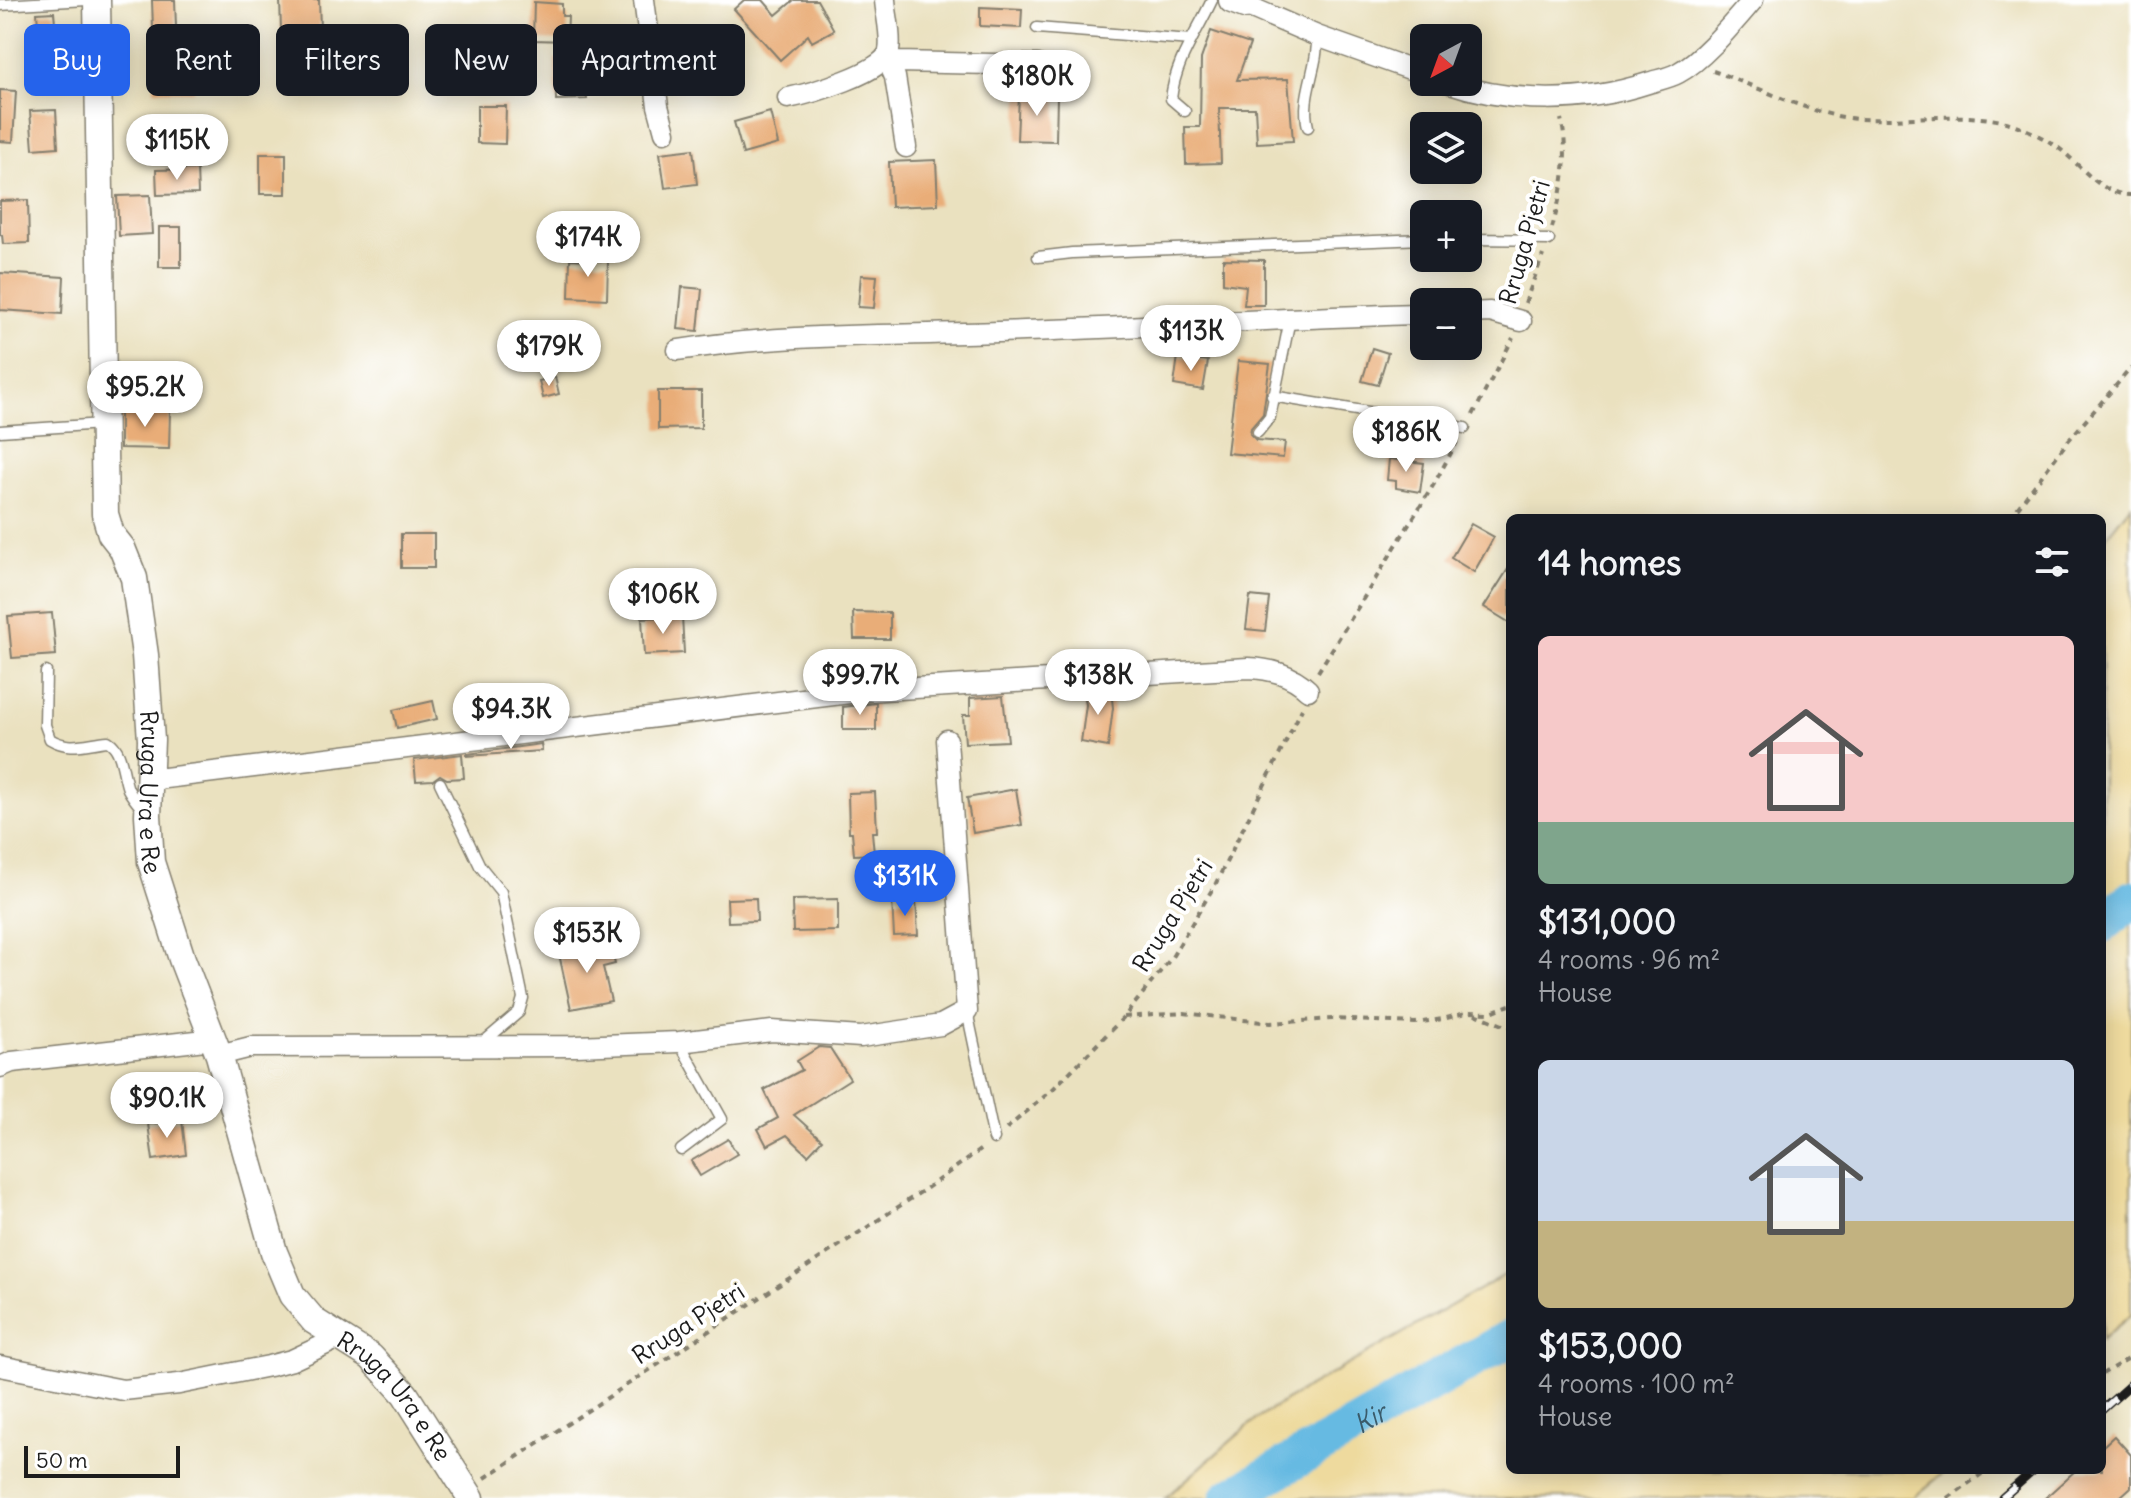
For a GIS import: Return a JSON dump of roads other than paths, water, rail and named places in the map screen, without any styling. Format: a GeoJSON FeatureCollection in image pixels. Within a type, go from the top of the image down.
{"type":"FeatureCollection","features":[{"type":"Feature","properties":{"kind":"street","name":"Rruga Ura e Re"},"geometry":{"type":"LineString","coordinates":[[97,0],[105,514],[111,534],[122,548],[134,578],[145,655],[151,740],[148,815],[151,862],[182,959],[216,1047],[274,1252],[292,1295],[314,1321],[371,1357],[405,1394],[469,1494]]}},
{"type":"Feature","properties":{"kind":"street"},"geometry":{"type":"LineString","coordinates":[[644,0],[658,106],[665,132]]}},
{"type":"Feature","properties":{"kind":"street"},"geometry":{"type":"LineString","coordinates":[[788,98],[882,63],[889,52],[885,0]]}},
{"type":"Feature","properties":{"kind":"street"},"geometry":{"type":"LineString","coordinates":[[1482,92],[1547,99],[1584,96],[1633,88],[1678,73],[1716,42],[1753,0]]}},
{"type":"Feature","properties":{"kind":"street"},"geometry":{"type":"LineString","coordinates":[[1241,2],[1317,36],[1410,69]]}},
{"type":"Feature","properties":{"kind":"street"},"geometry":{"type":"LineString","coordinates":[[886,57],[897,62],[1038,65],[1038,82]]}},
{"type":"Feature","properties":{"kind":"street"},"geometry":{"type":"LineString","coordinates":[[886,57],[895,77],[906,147]]}},
{"type":"Feature","properties":{"kind":"street"},"geometry":{"type":"LineString","coordinates":[[1482,312],[1521,321]]}},
{"type":"Feature","properties":{"kind":"street"},"geometry":{"type":"LineString","coordinates":[[678,350],[731,341],[798,337],[1410,315]]}},
{"type":"Feature","properties":{"kind":"street"},"geometry":{"type":"LineString","coordinates":[[149,780],[866,691],[1248,668],[1283,674],[1308,690]]}},
{"type":"Feature","properties":{"kind":"street"},"geometry":{"type":"LineString","coordinates":[[0,1067],[12,1062],[216,1047],[679,1042],[772,1031],[861,1037],[941,1025],[967,1011],[947,740]]}},
{"type":"Feature","properties":{"kind":"street"},"geometry":{"type":"LineString","coordinates":[[0,1366],[123,1390],[179,1384],[269,1366],[292,1360],[339,1338]]}},
{"type":"Feature","properties":{"kind":"lane"},"geometry":{"type":"LineString","coordinates":[[0,5],[87,0]]}},
{"type":"Feature","properties":{"kind":"lane"},"geometry":{"type":"LineString","coordinates":[[1185,111],[1171,99],[1178,65],[1212,0]]}},
{"type":"Feature","properties":{"kind":"lane"},"geometry":{"type":"LineString","coordinates":[[1037,28],[1191,40]]}},
{"type":"Feature","properties":{"kind":"lane"},"geometry":{"type":"LineString","coordinates":[[1308,127],[1305,102],[1318,50],[1317,36]]}},
{"type":"Feature","properties":{"kind":"lane"},"geometry":{"type":"LineString","coordinates":[[1482,239],[1549,240]]}},
{"type":"Feature","properties":{"kind":"lane"},"geometry":{"type":"LineString","coordinates":[[1038,257],[1072,253],[1410,240]]}},
{"type":"Feature","properties":{"kind":"lane"},"geometry":{"type":"LineString","coordinates":[[1258,432],[1270,417],[1290,319]]}},
{"type":"Feature","properties":{"kind":"lane"},"geometry":{"type":"LineString","coordinates":[[1272,396],[1465,428]]}},
{"type":"Feature","properties":{"kind":"lane"},"geometry":{"type":"LineString","coordinates":[[0,431],[104,424]]}},
{"type":"Feature","properties":{"kind":"lane"},"geometry":{"type":"LineString","coordinates":[[46,672],[45,725],[50,739],[72,747],[108,741],[114,744],[131,794],[148,815]]}},
{"type":"Feature","properties":{"kind":"lane"},"geometry":{"type":"LineString","coordinates":[[440,783],[480,866],[501,892],[523,998],[519,1012],[479,1046]]}},
{"type":"Feature","properties":{"kind":"lane"},"geometry":{"type":"LineString","coordinates":[[967,1011],[994,1139]]}},
{"type":"Feature","properties":{"kind":"lane"},"geometry":{"type":"LineString","coordinates":[[679,1042],[722,1119],[681,1150]]}},
{"type":"Feature","properties":{"kind":"waterway","name":"Kir"},"geometry":{"type":"LineString","coordinates":[[2106,921],[2131,900]]}},
{"type":"Feature","properties":{"kind":"waterway","name":"Kir"},"geometry":{"type":"LineString","coordinates":[[1229,1498],[1506,1340]]}},
{"type":"Feature","properties":{"kind":"railway"},"geometry":{"type":"LineString","coordinates":[[2106,1406],[2131,1384]]}},
{"type":"Feature","properties":{"kind":"railway"},"geometry":{"type":"LineString","coordinates":[[2002,1498],[2029,1474]]}}]}
